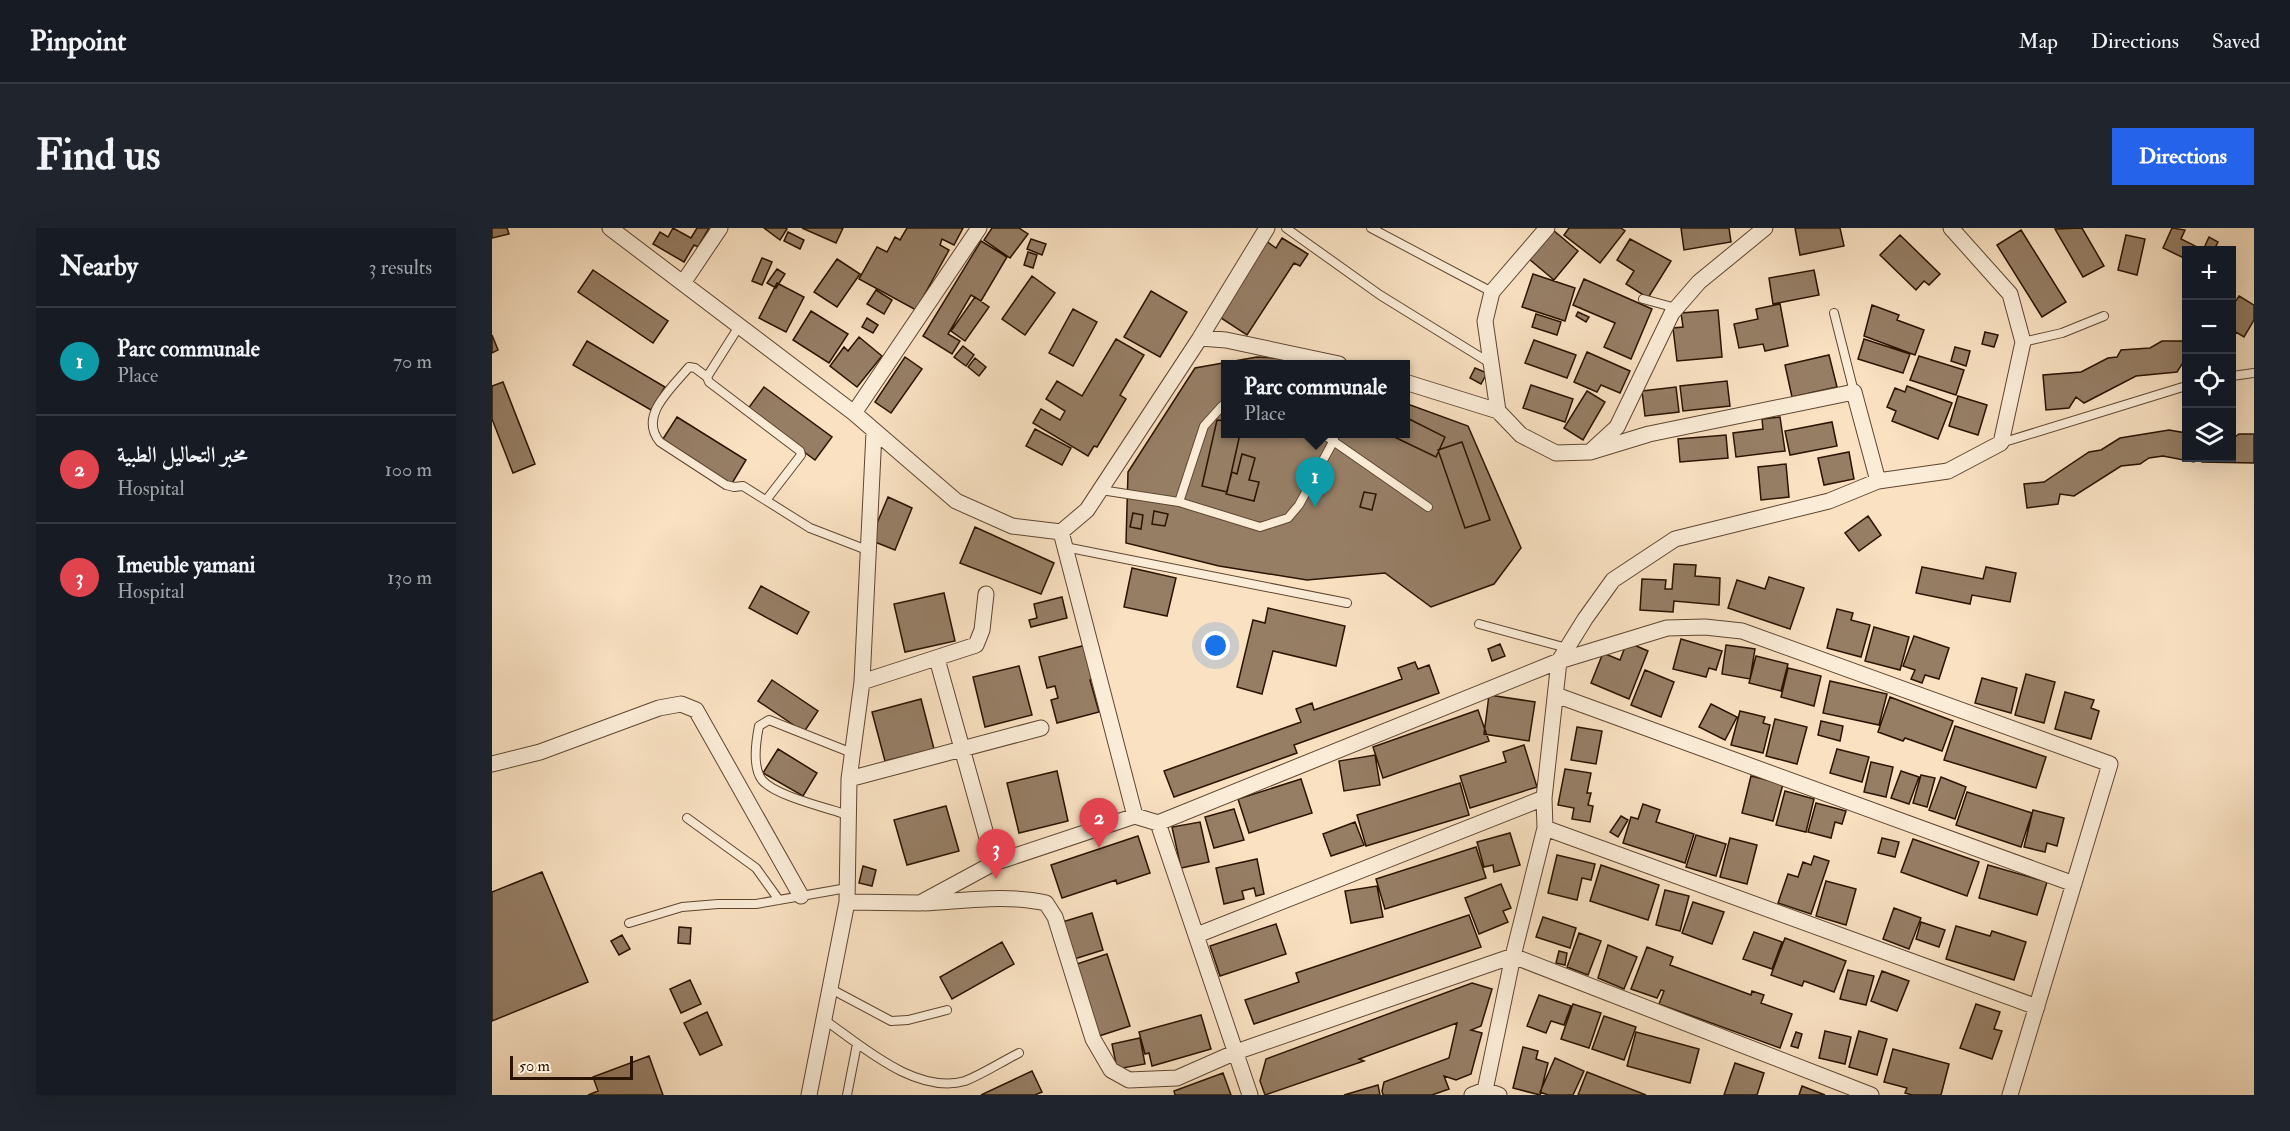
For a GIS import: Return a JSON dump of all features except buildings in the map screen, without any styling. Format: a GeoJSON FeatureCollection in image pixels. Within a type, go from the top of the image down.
{"type":"FeatureCollection","features":[{"type":"Feature","properties":{"kind":"street"},"geometry":{"type":"LineString","coordinates":[[610,228],[738,328],[854,413],[956,501],[1012,526],[1061,532],[1087,510],[1200,338],[1267,228]]}},
{"type":"Feature","properties":{"kind":"street"},"geometry":{"type":"LineString","coordinates":[[683,283],[720,228]]}},
{"type":"Feature","properties":{"kind":"street"},"geometry":{"type":"LineString","coordinates":[[854,413],[979,228]]}},
{"type":"Feature","properties":{"kind":"street"},"geometry":{"type":"LineString","coordinates":[[1498,411],[1485,321],[1492,292],[1547,228]]}},
{"type":"Feature","properties":{"kind":"street"},"geometry":{"type":"LineString","coordinates":[[1590,452],[1617,427],[1658,338],[1676,308],[1700,282],[1765,228]]}},
{"type":"Feature","properties":{"kind":"street"},"geometry":{"type":"LineString","coordinates":[[1485,1094],[1513,956],[1545,828],[1545,798],[1556,695],[1563,655],[1613,580],[1675,539],[1828,501],[1878,481],[1948,471],[2001,443],[2023,342],[2010,294],[1951,228]]}},
{"type":"Feature","properties":{"kind":"street"},"geometry":{"type":"LineString","coordinates":[[1200,338],[1226,340],[1320,360]]}},
{"type":"Feature","properties":{"kind":"street"},"geometry":{"type":"LineString","coordinates":[[1410,384],[1498,411],[1521,435],[1556,453],[1590,452],[1649,434],[1854,392],[1878,481]]}},
{"type":"Feature","properties":{"kind":"street"},"geometry":{"type":"LineString","coordinates":[[809,1095],[826,1021],[847,895],[849,779],[862,682],[874,432]]}},
{"type":"Feature","properties":{"kind":"street"},"geometry":{"type":"LineString","coordinates":[[1061,532],[1135,816]]}},
{"type":"Feature","properties":{"kind":"street"},"geometry":{"type":"LineString","coordinates":[[862,682],[976,645],[982,630],[986,594]]}},
{"type":"Feature","properties":{"kind":"street"},"geometry":{"type":"LineString","coordinates":[[920,903],[994,863],[1135,816],[1158,823],[1563,655],[1667,628],[1706,627],[1742,631],[2110,764],[2010,1095]]}},
{"type":"Feature","properties":{"kind":"street"},"geometry":{"type":"LineString","coordinates":[[937,659],[994,863]]}},
{"type":"Feature","properties":{"kind":"street"},"geometry":{"type":"LineString","coordinates":[[1556,695],[2074,884]]}},
{"type":"Feature","properties":{"kind":"street"},"geometry":{"type":"LineString","coordinates":[[492,764],[540,752],[659,708],[681,704],[690,706],[696,710],[801,896]]}},
{"type":"Feature","properties":{"kind":"street"},"geometry":{"type":"LineString","coordinates":[[849,779],[1041,728]]}},
{"type":"Feature","properties":{"kind":"street"},"geometry":{"type":"LineString","coordinates":[[1197,935],[1545,798]]}},
{"type":"Feature","properties":{"kind":"street"},"geometry":{"type":"LineString","coordinates":[[1158,823],[1251,1095]]}},
{"type":"Feature","properties":{"kind":"street"},"geometry":{"type":"LineString","coordinates":[[1545,828],[2037,1007]]}},
{"type":"Feature","properties":{"kind":"street"},"geometry":{"type":"LineString","coordinates":[[847,895],[920,903],[994,899],[1032,900],[1046,903],[1054,917],[1093,1039],[1111,1070],[1129,1080],[1177,1078],[1236,1052],[1513,956],[1871,1095]]}},
{"type":"Feature","properties":{"kind":"lane"},"geometry":{"type":"LineString","coordinates":[[1286,228],[1380,295],[1490,363]]}},
{"type":"Feature","properties":{"kind":"lane"},"geometry":{"type":"LineString","coordinates":[[1371,228],[1492,292]]}},
{"type":"Feature","properties":{"kind":"lane"},"geometry":{"type":"LineString","coordinates":[[1643,298],[1676,308]]}},
{"type":"Feature","properties":{"kind":"lane"},"geometry":{"type":"LineString","coordinates":[[1834,313],[1845,364],[1854,392]]}},
{"type":"Feature","properties":{"kind":"lane"},"geometry":{"type":"LineString","coordinates":[[2023,342],[2062,333],[2104,316]]}},
{"type":"Feature","properties":{"kind":"lane"},"geometry":{"type":"LineString","coordinates":[[707,377],[738,328]]}},
{"type":"Feature","properties":{"kind":"lane"},"geometry":{"type":"LineString","coordinates":[[767,499],[801,455],[800,451],[709,382],[707,377],[696,368],[689,367],[661,401],[650,423],[652,433],[660,442],[726,485],[743,486],[810,528],[867,550]]}},
{"type":"Feature","properties":{"kind":"lane"},"geometry":{"type":"LineString","coordinates":[[2236,375],[2254,373]]}},
{"type":"Feature","properties":{"kind":"lane"},"geometry":{"type":"LineString","coordinates":[[2001,443],[2182,388]]}},
{"type":"Feature","properties":{"kind":"lane"},"geometry":{"type":"LineString","coordinates":[[1179,502],[1204,426],[1221,410]]}},
{"type":"Feature","properties":{"kind":"lane"},"geometry":{"type":"LineString","coordinates":[[1330,438],[1428,507]]}},
{"type":"Feature","properties":{"kind":"lane"},"geometry":{"type":"LineString","coordinates":[[1100,490],[1179,502],[1260,527],[1288,518],[1299,505],[1334,440]]}},
{"type":"Feature","properties":{"kind":"lane"},"geometry":{"type":"LineString","coordinates":[[1065,547],[1347,603]]}},
{"type":"Feature","properties":{"kind":"lane"},"geometry":{"type":"LineString","coordinates":[[1479,624],[1563,655]]}},
{"type":"Feature","properties":{"kind":"lane"},"geometry":{"type":"LineString","coordinates":[[848,815],[772,789],[761,780],[755,743],[759,726],[769,720],[852,753]]}},
{"type":"Feature","properties":{"kind":"lane"},"geometry":{"type":"LineString","coordinates":[[687,818],[756,868],[779,900]]}},
{"type":"Feature","properties":{"kind":"lane"},"geometry":{"type":"LineString","coordinates":[[629,922],[682,907],[756,904],[801,896],[847,895]]}},
{"type":"Feature","properties":{"kind":"lane"},"geometry":{"type":"LineString","coordinates":[[831,989],[891,1021],[908,1020],[947,1010]]}},
{"type":"Feature","properties":{"kind":"lane"},"geometry":{"type":"LineString","coordinates":[[826,1021],[880,1063],[929,1084],[963,1082],[1018,1053]]}},
{"type":"Feature","properties":{"kind":"lane"},"geometry":{"type":"LineString","coordinates":[[847,1095],[858,1044]]}},
{"type":"Feature","properties":{"kind":"place","name":"Parc communale"},"geometry":{"type":"Point","coordinates":[1315,507]}},
{"type":"Feature","properties":{"kind":"place","name":"مخبر التحاليل الطبية"},"geometry":{"type":"Point","coordinates":[1099,848]}},
{"type":"Feature","properties":{"kind":"place","name":"Imeuble yamani"},"geometry":{"type":"Point","coordinates":[996,879]}}]}
